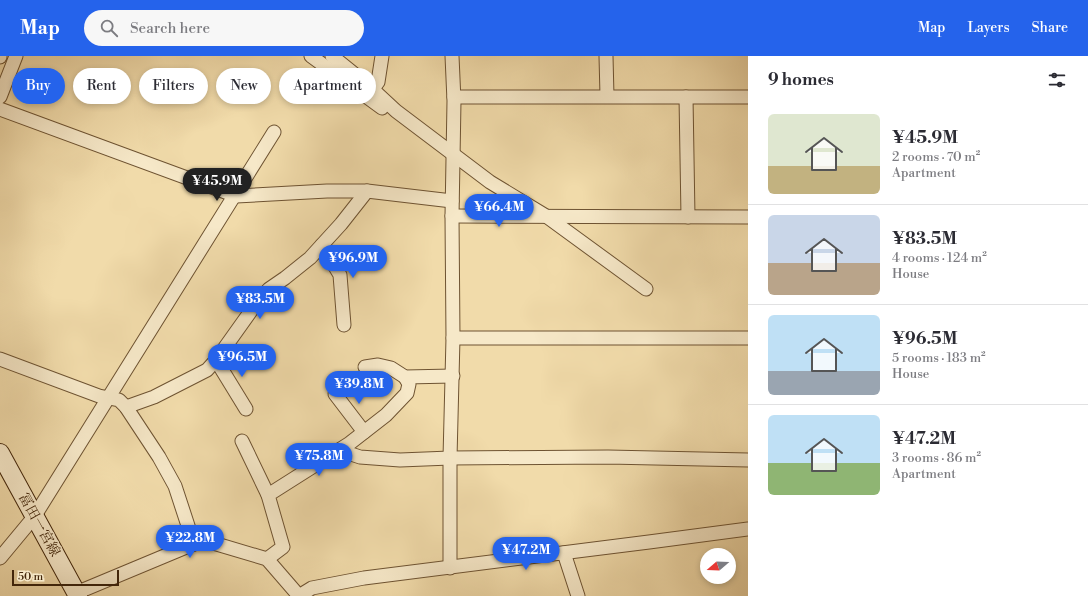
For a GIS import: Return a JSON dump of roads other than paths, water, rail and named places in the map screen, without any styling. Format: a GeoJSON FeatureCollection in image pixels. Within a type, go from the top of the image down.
{"type":"FeatureCollection","features":[{"type":"Feature","properties":{"kind":"main road","name":"冨田一宮線"},"geometry":{"type":"LineString","coordinates":[[0,453],[77,594]]}},
{"type":"Feature","properties":{"kind":"street"},"geometry":{"type":"LineString","coordinates":[[0,97],[16,56]]}},
{"type":"Feature","properties":{"kind":"street"},"geometry":{"type":"LineString","coordinates":[[311,56],[453,158],[546,216],[646,289]]}},
{"type":"Feature","properties":{"kind":"street"},"geometry":{"type":"LineString","coordinates":[[332,56],[347,68]]}},
{"type":"Feature","properties":{"kind":"street"},"geometry":{"type":"LineString","coordinates":[[376,85],[378,82],[382,56]]}},
{"type":"Feature","properties":{"kind":"street"},"geometry":{"type":"LineString","coordinates":[[450,568],[454,97],[452,56]]}},
{"type":"Feature","properties":{"kind":"street"},"geometry":{"type":"LineString","coordinates":[[606,56],[606,96]]}},
{"type":"Feature","properties":{"kind":"street"},"geometry":{"type":"LineString","coordinates":[[376,92],[396,111],[453,158]]}},
{"type":"Feature","properties":{"kind":"street"},"geometry":{"type":"LineString","coordinates":[[454,97],[748,96]]}},
{"type":"Feature","properties":{"kind":"street"},"geometry":{"type":"LineString","coordinates":[[686,97],[688,217]]}},
{"type":"Feature","properties":{"kind":"street"},"geometry":{"type":"LineString","coordinates":[[0,109],[236,196],[327,191],[367,191],[452,201]]}},
{"type":"Feature","properties":{"kind":"street"},"geometry":{"type":"LineString","coordinates":[[0,558],[34,517],[236,196],[274,132]]}},
{"type":"Feature","properties":{"kind":"street"},"geometry":{"type":"LineString","coordinates":[[126,407],[154,397],[207,370],[216,360],[258,301],[269,289],[310,258],[341,224],[367,191]]}},
{"type":"Feature","properties":{"kind":"street"},"geometry":{"type":"LineString","coordinates":[[452,216],[748,217]]}},
{"type":"Feature","properties":{"kind":"street"},"geometry":{"type":"LineString","coordinates":[[322,245],[340,275],[344,324]]}},
{"type":"Feature","properties":{"kind":"street"},"geometry":{"type":"LineString","coordinates":[[453,338],[748,338]]}},
{"type":"Feature","properties":{"kind":"street"},"geometry":{"type":"LineString","coordinates":[[0,359],[99,396],[119,400],[126,407],[159,457],[175,486],[194,544]]}},
{"type":"Feature","properties":{"kind":"street"},"geometry":{"type":"LineString","coordinates":[[216,360],[246,409]]}},
{"type":"Feature","properties":{"kind":"street"},"geometry":{"type":"LineString","coordinates":[[268,495],[339,450],[364,432],[386,415],[407,393],[409,384],[405,377],[391,368],[378,365],[365,367]]}},
{"type":"Feature","properties":{"kind":"street"},"geometry":{"type":"LineString","coordinates":[[405,377],[452,376]]}},
{"type":"Feature","properties":{"kind":"street"},"geometry":{"type":"LineString","coordinates":[[334,394],[364,432]]}},
{"type":"Feature","properties":{"kind":"street"},"geometry":{"type":"LineString","coordinates":[[242,441],[268,495],[283,547],[267,559]]}},
{"type":"Feature","properties":{"kind":"street"},"geometry":{"type":"LineString","coordinates":[[339,450],[360,457],[400,460],[450,458],[608,457],[748,460]]}},
{"type":"Feature","properties":{"kind":"street"},"geometry":{"type":"LineString","coordinates":[[77,594],[203,540],[267,559],[299,596],[312,588],[327,591],[364,578],[748,529]]}},
{"type":"Feature","properties":{"kind":"street"},"geometry":{"type":"LineString","coordinates":[[564,553],[578,596]]}}]}
